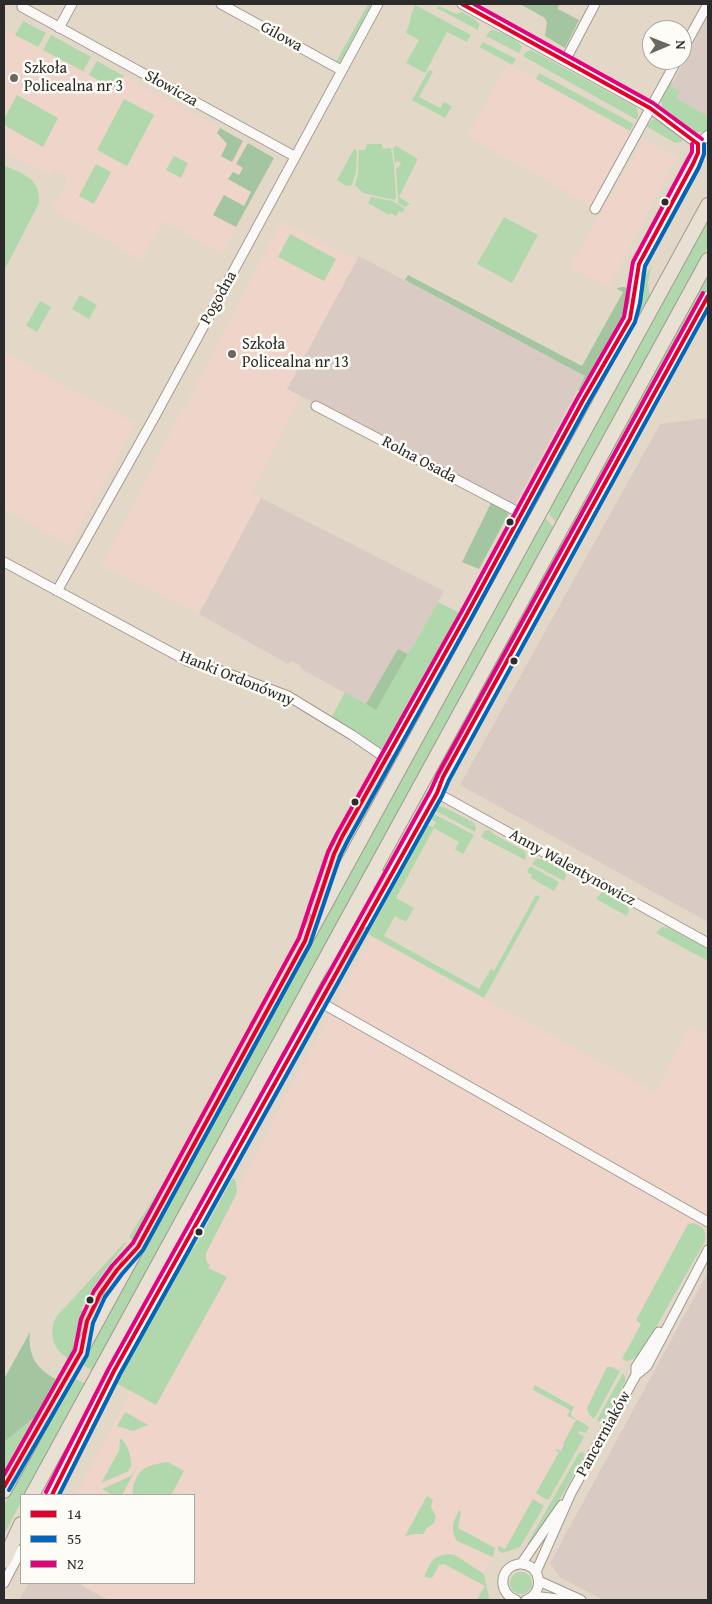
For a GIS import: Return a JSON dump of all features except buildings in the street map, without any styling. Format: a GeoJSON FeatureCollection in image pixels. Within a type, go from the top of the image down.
{"type":"FeatureCollection","features":[{"type":"Feature","properties":{"kind":"main road"},"geometry":{"type":"LineString","coordinates":[[4,1489],[81,1352],[708,205]]}},
{"type":"Feature","properties":{"kind":"main road"},"geometry":{"type":"LineString","coordinates":[[34,1493],[85,1398],[109,1368],[400,823],[708,260]]}},
{"type":"Feature","properties":{"kind":"main road"},"geometry":{"type":"LineString","coordinates":[[305,941],[337,847],[386,759]]}},
{"type":"Feature","properties":{"kind":"main road"},"geometry":{"type":"LineString","coordinates":[[320,1002],[375,888],[400,823]]}},
{"type":"Feature","properties":{"kind":"main road"},"geometry":{"type":"LineString","coordinates":[[176,1158],[222,1092]]}},
{"type":"Feature","properties":{"kind":"main road"},"geometry":{"type":"LineString","coordinates":[[4,1548],[20,1518]]}},
{"type":"Feature","properties":{"kind":"main road"},"geometry":{"type":"LineString","coordinates":[[4,1561],[20,1526]]}},
{"type":"Feature","properties":{"kind":"street"},"geometry":{"type":"LineString","coordinates":[[59,28],[72,4]]}},
{"type":"Feature","properties":{"kind":"street","name":"Gilowa"},"geometry":{"type":"LineString","coordinates":[[220,4],[342,70]]}},
{"type":"Feature","properties":{"kind":"street","name":"Pogodna"},"geometry":{"type":"LineString","coordinates":[[56,591],[155,416],[294,156],[378,4]]}},
{"type":"Feature","properties":{"kind":"street"},"geometry":{"type":"LineString","coordinates":[[462,4],[650,108],[698,144]]}},
{"type":"Feature","properties":{"kind":"street"},"geometry":{"type":"LineString","coordinates":[[565,61],[595,4]]}},
{"type":"Feature","properties":{"kind":"street"},"geometry":{"type":"LineString","coordinates":[[692,33],[708,4]]}},
{"type":"Feature","properties":{"kind":"street","name":"Słowicza"},"geometry":{"type":"LineString","coordinates":[[22,7],[294,156]]}},
{"type":"Feature","properties":{"kind":"street"},"geometry":{"type":"LineString","coordinates":[[595,209],[671,70]]}},
{"type":"Feature","properties":{"kind":"street"},"geometry":{"type":"LineString","coordinates":[[386,759],[582,402],[630,319],[639,264],[693,164],[698,153],[698,144],[708,135]]}},
{"type":"Feature","properties":{"kind":"street"},"geometry":{"type":"LineString","coordinates":[[53,1494],[98,1404],[109,1368],[320,1002],[437,793],[448,769],[708,296]]}},
{"type":"Feature","properties":{"kind":"street","name":"Rolna Osada"},"geometry":{"type":"LineString","coordinates":[[316,406],[522,514]]}},
{"type":"Feature","properties":{"kind":"street","name":"Hanki Ordonówny"},"geometry":{"type":"LineString","coordinates":[[4,562],[190,662],[213,668],[288,696],[352,735],[386,759]]}},
{"type":"Feature","properties":{"kind":"street","name":"Anny Walentynowicz"},"geometry":{"type":"LineString","coordinates":[[437,793],[708,943]]}},
{"type":"Feature","properties":{"kind":"street"},"geometry":{"type":"LineString","coordinates":[[320,1002],[708,1222]]}},
{"type":"Feature","properties":{"kind":"street","name":"Pancerniaków"},"geometry":{"type":"LineString","coordinates":[[530,1598],[537,1592],[538,1577],[571,1493],[636,1375],[647,1366],[708,1250]]}},
{"type":"Feature","properties":{"kind":"street","name":"Pancerniaków"},"geometry":{"type":"LineString","coordinates":[[503,1596],[502,1579],[505,1573],[512,1566],[521,1564],[571,1493]]}},
{"type":"Feature","properties":{"kind":"street"},"geometry":{"type":"LineString","coordinates":[[4,1583],[20,1552]]}},
{"type":"Feature","properties":{"kind":"street"},"geometry":{"type":"LineString","coordinates":[[521,1564],[532,1568],[538,1577],[581,1600]]}},
{"type":"Feature","properties":{"kind":"street"},"geometry":{"type":"LineString","coordinates":[[503,1596],[516,1600]]}},
{"type":"Feature","properties":{"kind":"street"},"geometry":{"type":"LineString","coordinates":[[530,1598],[566,1600]]}},
{"type":"Feature","properties":{"kind":"shaded area"},"geometry":{"type":"Polygon","coordinates":[[[708,16],[708,116],[676,98],[671,86],[679,70],[692,70],[692,46],[708,16]]]}},
{"type":"Feature","properties":{"kind":"shaded area"},"geometry":{"type":"Polygon","coordinates":[[[4,29],[116,90],[124,76],[274,158],[222,253],[163,221],[141,260],[52,209],[68,178],[54,171],[51,176],[4,151],[4,29]]]}},
{"type":"Feature","properties":{"kind":"shaded area"},"geometry":{"type":"Polygon","coordinates":[[[508,63],[633,132],[592,206],[467,136],[508,63]]]}},
{"type":"Feature","properties":{"kind":"shaded area"},"geometry":{"type":"Polygon","coordinates":[[[644,139],[677,157],[608,287],[569,268],[644,139]]]}},
{"type":"Feature","properties":{"kind":"shaded area"},"geometry":{"type":"Polygon","coordinates":[[[282,221],[357,260],[287,389],[301,396],[252,493],[261,498],[199,614],[101,566],[282,221]]]}},
{"type":"Feature","properties":{"kind":"shaded area"},"geometry":{"type":"Polygon","coordinates":[[[359,256],[585,376],[515,505],[287,389],[359,256]]]}},
{"type":"Feature","properties":{"kind":"shaded area"},"geometry":{"type":"Polygon","coordinates":[[[4,353],[135,423],[71,545],[4,509],[4,353]]]}},
{"type":"Feature","properties":{"kind":"shaded area"},"geometry":{"type":"Polygon","coordinates":[[[708,418],[708,922],[460,785],[660,424],[708,418]]]}},
{"type":"Feature","properties":{"kind":"shaded area"},"geometry":{"type":"Polygon","coordinates":[[[261,498],[444,591],[376,710],[301,669],[300,665],[291,661],[288,664],[199,614],[261,498]]]}},
{"type":"Feature","properties":{"kind":"shaded area"},"geometry":{"type":"Polygon","coordinates":[[[372,937],[655,1092],[691,1026],[708,1036],[708,1213],[620,1369],[612,1366],[516,1548],[494,1554],[484,1574],[488,1594],[484,1600],[108,1600],[79,1584],[195,1584],[195,1494],[77,1494],[372,937]]]}},
{"type":"Feature","properties":{"kind":"shaded area"},"geometry":{"type":"Polygon","coordinates":[[[708,1272],[708,1600],[603,1600],[560,1577],[550,1563],[708,1272]]]}},
{"type":"Feature","properties":{"kind":"shaded area"},"geometry":{"type":"Polygon","coordinates":[[[28,1584],[79,1584],[108,1600],[19,1600],[28,1584]]]}},
{"type":"Feature","properties":{"kind":"green space"},"geometry":{"type":"Polygon","coordinates":[[[368,4],[372,4],[338,66],[335,64],[368,4]]]}},
{"type":"Feature","properties":{"kind":"green space"},"geometry":{"type":"Polygon","coordinates":[[[520,4],[559,4],[558,9],[579,20],[565,48],[545,36],[547,23],[545,18],[520,4]]]}},
{"type":"Feature","properties":{"kind":"green space"},"geometry":{"type":"Polygon","coordinates":[[[415,5],[471,35],[467,42],[447,32],[425,73],[406,63],[419,40],[406,33],[415,5]]]}},
{"type":"Feature","properties":{"kind":"green space"},"geometry":{"type":"Polygon","coordinates":[[[439,6],[456,14],[462,12],[475,19],[479,24],[478,30],[437,8],[439,6]]]}},
{"type":"Feature","properties":{"kind":"green space"},"geometry":{"type":"Polygon","coordinates":[[[23,21],[46,33],[38,47],[15,35],[23,21]]]}},
{"type":"Feature","properties":{"kind":"green space"},"geometry":{"type":"Polygon","coordinates":[[[491,30],[513,38],[522,47],[519,53],[486,36],[491,30]]]}},
{"type":"Feature","properties":{"kind":"green space"},"geometry":{"type":"Polygon","coordinates":[[[51,35],[91,57],[83,71],[43,50],[51,35]]]}},
{"type":"Feature","properties":{"kind":"green space"},"geometry":{"type":"Polygon","coordinates":[[[483,42],[516,59],[512,65],[480,47],[483,42]]]}},
{"type":"Feature","properties":{"kind":"green space"},"geometry":{"type":"Polygon","coordinates":[[[530,50],[636,107],[638,113],[637,120],[523,56],[530,50]]]}},
{"type":"Feature","properties":{"kind":"green space"},"geometry":{"type":"Polygon","coordinates":[[[97,61],[124,76],[116,90],[89,75],[97,61]]]}},
{"type":"Feature","properties":{"kind":"green space"},"geometry":{"type":"Polygon","coordinates":[[[429,70],[433,72],[419,97],[440,108],[444,102],[452,106],[445,118],[412,100],[429,70]]]}},
{"type":"Feature","properties":{"kind":"green space"},"geometry":{"type":"Polygon","coordinates":[[[539,73],[634,124],[630,131],[536,79],[539,73]]]}},
{"type":"Feature","properties":{"kind":"green space"},"geometry":{"type":"Polygon","coordinates":[[[671,82],[673,82],[671,87],[680,91],[676,98],[708,116],[708,128],[703,132],[695,132],[662,107],[661,97],[671,82]]]}},
{"type":"Feature","properties":{"kind":"green space"},"geometry":{"type":"Polygon","coordinates":[[[17,95],[58,118],[43,147],[4,125],[4,119],[17,95]]]}},
{"type":"Feature","properties":{"kind":"green space"},"geometry":{"type":"Polygon","coordinates":[[[124,99],[154,115],[127,166],[97,150],[124,99]]]}},
{"type":"Feature","properties":{"kind":"green space"},"geometry":{"type":"Polygon","coordinates":[[[653,119],[658,120],[683,139],[681,142],[675,143],[646,126],[653,119]]]}},
{"type":"Feature","properties":{"kind":"green space"},"geometry":{"type":"Polygon","coordinates":[[[220,128],[243,141],[232,162],[221,156],[227,144],[217,133],[220,128]]]}},
{"type":"Feature","properties":{"kind":"green space"},"geometry":{"type":"Polygon","coordinates":[[[248,143],[274,158],[236,227],[213,215],[224,195],[244,206],[251,192],[228,179],[233,172],[239,175],[243,168],[236,164],[248,143]]]}},
{"type":"Feature","properties":{"kind":"green space"},"geometry":{"type":"Polygon","coordinates":[[[367,144],[382,144],[383,149],[391,148],[396,198],[394,200],[363,193],[355,185],[358,173],[359,150],[365,150],[367,144]]]}},
{"type":"Feature","properties":{"kind":"green space"},"geometry":{"type":"Polygon","coordinates":[[[396,146],[418,159],[399,197],[410,204],[405,207],[398,203],[396,167],[398,168],[401,163],[397,161],[395,163],[393,149],[396,146]]]}},
{"type":"Feature","properties":{"kind":"green space"},"geometry":{"type":"Polygon","coordinates":[[[354,149],[357,150],[356,172],[352,185],[346,186],[337,180],[354,149]]]}},
{"type":"Feature","properties":{"kind":"green space"},"geometry":{"type":"Polygon","coordinates":[[[174,156],[188,163],[181,178],[166,170],[174,156]]]}},
{"type":"Feature","properties":{"kind":"green space"},"geometry":{"type":"Polygon","coordinates":[[[96,164],[111,172],[94,204],[79,196],[96,164]]]}},
{"type":"Feature","properties":{"kind":"green space"},"geometry":{"type":"Polygon","coordinates":[[[4,166],[32,180],[37,188],[39,203],[4,271],[4,166]]]}},
{"type":"Feature","properties":{"kind":"green space"},"geometry":{"type":"Polygon","coordinates":[[[697,169],[700,170],[647,267],[640,275],[697,169]]]}},
{"type":"Feature","properties":{"kind":"green space"},"geometry":{"type":"Polygon","coordinates":[[[371,197],[392,201],[404,208],[403,213],[399,211],[396,216],[390,213],[389,215],[368,203],[371,197]]]}},
{"type":"Feature","properties":{"kind":"green space"},"geometry":{"type":"Polygon","coordinates":[[[504,217],[538,235],[512,283],[477,264],[504,217]]]}},
{"type":"Feature","properties":{"kind":"green space"},"geometry":{"type":"Polygon","coordinates":[[[708,217],[708,247],[557,524],[547,511],[708,217]]]}},
{"type":"Feature","properties":{"kind":"green space"},"geometry":{"type":"Polygon","coordinates":[[[290,234],[336,259],[324,281],[278,257],[290,234]]]}},
{"type":"Feature","properties":{"kind":"green space"},"geometry":{"type":"Polygon","coordinates":[[[652,265],[648,282],[650,302],[539,502],[535,498],[632,322],[639,300],[641,280],[644,279],[652,265]]]}},
{"type":"Feature","properties":{"kind":"green space"},"geometry":{"type":"Polygon","coordinates":[[[708,272],[708,287],[572,533],[567,530],[708,272]]]}},
{"type":"Feature","properties":{"kind":"green space"},"geometry":{"type":"Polygon","coordinates":[[[408,275],[582,366],[623,292],[617,289],[624,287],[630,289],[630,300],[622,326],[607,354],[586,389],[578,390],[585,376],[405,280],[408,275]]]}},
{"type":"Feature","properties":{"kind":"green space"},"geometry":{"type":"Polygon","coordinates":[[[80,295],[97,305],[89,319],[72,309],[80,295]]]}},
{"type":"Feature","properties":{"kind":"green space"},"geometry":{"type":"Polygon","coordinates":[[[40,301],[51,307],[37,332],[26,326],[40,301]]]}},
{"type":"Feature","properties":{"kind":"green space"},"geometry":{"type":"Polygon","coordinates":[[[492,501],[510,511],[479,569],[462,562],[492,501]]]}},
{"type":"Feature","properties":{"kind":"green space"},"geometry":{"type":"Polygon","coordinates":[[[532,504],[536,508],[406,747],[388,772],[344,850],[341,848],[400,746],[532,504]]]}},
{"type":"Feature","properties":{"kind":"green space"},"geometry":{"type":"Polygon","coordinates":[[[544,516],[554,528],[93,1371],[81,1364],[544,516]]]}},
{"type":"Feature","properties":{"kind":"green space"},"geometry":{"type":"Polygon","coordinates":[[[564,535],[570,538],[378,891],[492,666],[564,535]]]}},
{"type":"Feature","properties":{"kind":"green space"},"geometry":{"type":"Polygon","coordinates":[[[438,602],[458,612],[460,618],[391,743],[384,748],[380,748],[331,718],[345,692],[376,710],[438,602]]]}},
{"type":"Feature","properties":{"kind":"green space"},"geometry":{"type":"Polygon","coordinates":[[[398,649],[408,654],[376,710],[366,704],[398,649]]]}},
{"type":"Feature","properties":{"kind":"green space"},"geometry":{"type":"Polygon","coordinates":[[[438,806],[446,808],[474,823],[475,832],[436,811],[438,806]]]}},
{"type":"Feature","properties":{"kind":"green space"},"geometry":{"type":"Polygon","coordinates":[[[434,814],[474,835],[463,854],[455,849],[459,842],[434,828],[396,898],[414,908],[406,922],[395,916],[384,936],[479,989],[491,969],[494,971],[536,895],[540,897],[484,998],[368,934],[428,825],[433,827],[436,822],[431,819],[434,814]]]}},
{"type":"Feature","properties":{"kind":"green space"},"geometry":{"type":"Polygon","coordinates":[[[489,830],[523,850],[526,854],[525,860],[481,837],[484,831],[489,830]]]}},
{"type":"Feature","properties":{"kind":"green space"},"geometry":{"type":"Polygon","coordinates":[[[536,859],[558,866],[566,875],[564,881],[532,864],[536,859]]]}},
{"type":"Feature","properties":{"kind":"green space"},"geometry":{"type":"Polygon","coordinates":[[[530,866],[559,882],[554,891],[531,878],[532,875],[527,872],[530,866]]]}},
{"type":"Feature","properties":{"kind":"green space"},"geometry":{"type":"Polygon","coordinates":[[[371,887],[337,959],[48,1494],[45,1494],[123,1337],[371,887]]]}},
{"type":"Feature","properties":{"kind":"green space"},"geometry":{"type":"Polygon","coordinates":[[[602,892],[608,893],[627,905],[629,911],[627,916],[596,899],[602,892]]]}},
{"type":"Feature","properties":{"kind":"green space"},"geometry":{"type":"Polygon","coordinates":[[[662,927],[669,928],[708,949],[708,961],[656,933],[662,927]]]}},
{"type":"Feature","properties":{"kind":"green space"},"geometry":{"type":"Polygon","coordinates":[[[174,1166],[136,1238],[100,1289],[97,1287],[132,1240],[129,1237],[174,1166]]]}},
{"type":"Feature","properties":{"kind":"green space"},"geometry":{"type":"Polygon","coordinates":[[[232,1179],[235,1179],[237,1191],[235,1197],[206,1253],[206,1261],[210,1265],[208,1268],[227,1277],[156,1405],[116,1383],[160,1296],[191,1247],[194,1248],[232,1179]]]}},
{"type":"Feature","properties":{"kind":"green space"},"geometry":{"type":"Polygon","coordinates":[[[693,1223],[703,1229],[705,1241],[655,1329],[636,1358],[627,1361],[622,1359],[641,1324],[636,1320],[688,1224],[693,1223]]]}},
{"type":"Feature","properties":{"kind":"green space"},"geometry":{"type":"Polygon","coordinates":[[[125,1242],[94,1286],[81,1309],[87,1312],[76,1348],[69,1359],[59,1351],[52,1335],[56,1317],[125,1242]]]}},
{"type":"Feature","properties":{"kind":"green space"},"geometry":{"type":"Polygon","coordinates":[[[30,1332],[30,1348],[35,1361],[44,1371],[57,1380],[35,1417],[4,1442],[4,1379],[30,1332]]]}},
{"type":"Feature","properties":{"kind":"green space"},"geometry":{"type":"Polygon","coordinates":[[[607,1367],[620,1371],[594,1419],[589,1414],[587,1408],[607,1367]]]}},
{"type":"Feature","properties":{"kind":"green space"},"geometry":{"type":"Polygon","coordinates":[[[623,1373],[625,1382],[604,1420],[599,1422],[597,1420],[623,1373]]]}},
{"type":"Feature","properties":{"kind":"green space"},"geometry":{"type":"Polygon","coordinates":[[[74,1378],[86,1384],[26,1494],[20,1494],[20,1504],[4,1534],[4,1505],[74,1378]]]}},
{"type":"Feature","properties":{"kind":"green space"},"geometry":{"type":"Polygon","coordinates":[[[535,1385],[574,1407],[571,1416],[589,1427],[586,1433],[579,1431],[578,1433],[584,1437],[547,1500],[536,1493],[559,1452],[556,1451],[557,1449],[561,1451],[576,1420],[567,1416],[570,1410],[533,1390],[535,1385]]]}},
{"type":"Feature","properties":{"kind":"green space"},"geometry":{"type":"Polygon","coordinates":[[[125,1412],[148,1425],[133,1431],[117,1426],[125,1412]]]}},
{"type":"Feature","properties":{"kind":"green space"},"geometry":{"type":"Polygon","coordinates":[[[35,1417],[4,1472],[4,1442],[35,1417]]]}},
{"type":"Feature","properties":{"kind":"green space"},"geometry":{"type":"Polygon","coordinates":[[[120,1438],[129,1451],[131,1467],[127,1472],[101,1483],[119,1451],[120,1438]]]}},
{"type":"Feature","properties":{"kind":"green space"},"geometry":{"type":"Polygon","coordinates":[[[579,1453],[585,1454],[562,1496],[529,1545],[527,1544],[579,1453]]]}},
{"type":"Feature","properties":{"kind":"green space"},"geometry":{"type":"Polygon","coordinates":[[[168,1462],[184,1471],[172,1494],[133,1494],[134,1485],[141,1471],[159,1463],[168,1462]]]}},
{"type":"Feature","properties":{"kind":"green space"},"geometry":{"type":"Polygon","coordinates":[[[138,1465],[123,1494],[111,1494],[102,1489],[131,1476],[138,1465]]]}},
{"type":"Feature","properties":{"kind":"green space"},"geometry":{"type":"Polygon","coordinates":[[[427,1496],[433,1500],[431,1507],[436,1517],[434,1523],[423,1534],[405,1536],[427,1496]]]}},
{"type":"Feature","properties":{"kind":"green space"},"geometry":{"type":"Polygon","coordinates":[[[533,1499],[544,1506],[520,1547],[503,1553],[498,1551],[498,1546],[505,1549],[533,1499]]]}},
{"type":"Feature","properties":{"kind":"green space"},"geometry":{"type":"Polygon","coordinates":[[[459,1510],[461,1512],[458,1528],[495,1548],[493,1557],[457,1541],[453,1526],[459,1510]]]}},
{"type":"Feature","properties":{"kind":"green space"},"geometry":{"type":"Polygon","coordinates":[[[455,1555],[484,1574],[488,1600],[477,1600],[485,1586],[444,1564],[439,1565],[432,1578],[425,1577],[429,1565],[434,1560],[439,1556],[455,1555]]]}},
{"type":"Feature","properties":{"kind":"green space"},"geometry":{"type":"Polygon","coordinates":[[[521,1572],[529,1575],[532,1583],[529,1591],[521,1594],[513,1591],[510,1583],[513,1575],[521,1572]]]}},
{"type":"Feature","properties":{"kind":"transit line","name":"14"},"geometry":{"type":"LineString","coordinates":[[462,4],[650,108],[698,144]]}},
{"type":"Feature","properties":{"kind":"transit line","name":"N2"},"geometry":{"type":"LineString","coordinates":[[474,4],[653,103],[702,139]]}},
{"type":"Feature","properties":{"kind":"transit line","name":"N2"},"geometry":{"type":"LineString","coordinates":[[4,1475],[75,1350],[81,1319],[94,1291],[112,1266],[133,1243],[299,938],[328,852],[337,834],[624,317],[633,262],[692,152],[692,144]]}},
{"type":"Feature","properties":{"kind":"transit line","name":"14"},"geometry":{"type":"LineString","coordinates":[[4,1487],[81,1352],[87,1321],[100,1294],[117,1270],[138,1247],[305,941],[334,854],[342,837],[467,614],[582,402],[630,319],[639,264],[693,164],[698,153],[698,144]]}},
{"type":"Feature","properties":{"kind":"transit line","name":"55"},"geometry":{"type":"LineString","coordinates":[[9,1490],[87,1355],[93,1323],[105,1297],[143,1250],[310,944],[340,856],[348,840],[587,405],[635,322],[640,303],[645,266],[699,167],[704,154],[704,144]]}},
{"type":"Feature","properties":{"kind":"transit line","name":"N2"},"geometry":{"type":"LineString","coordinates":[[46,1492],[109,1368],[431,790],[438,774],[703,293]]}},
{"type":"Feature","properties":{"kind":"transit line","name":"14"},"geometry":{"type":"LineString","coordinates":[[52,1494],[114,1371],[437,793],[443,777],[708,296]]}},
{"type":"Feature","properties":{"kind":"transit line","name":"55"},"geometry":{"type":"LineString","coordinates":[[60,1494],[120,1374],[442,796],[449,780],[708,308]]}},
{"type":"Feature","properties":{"kind":"place","name":"Szkoła Policealna nr 3"},"geometry":{"type":"Point","coordinates":[14,78]}},
{"type":"Feature","properties":{"kind":"place","name":"Szkoła Policealna nr 13"},"geometry":{"type":"Point","coordinates":[232,354]}}]}
